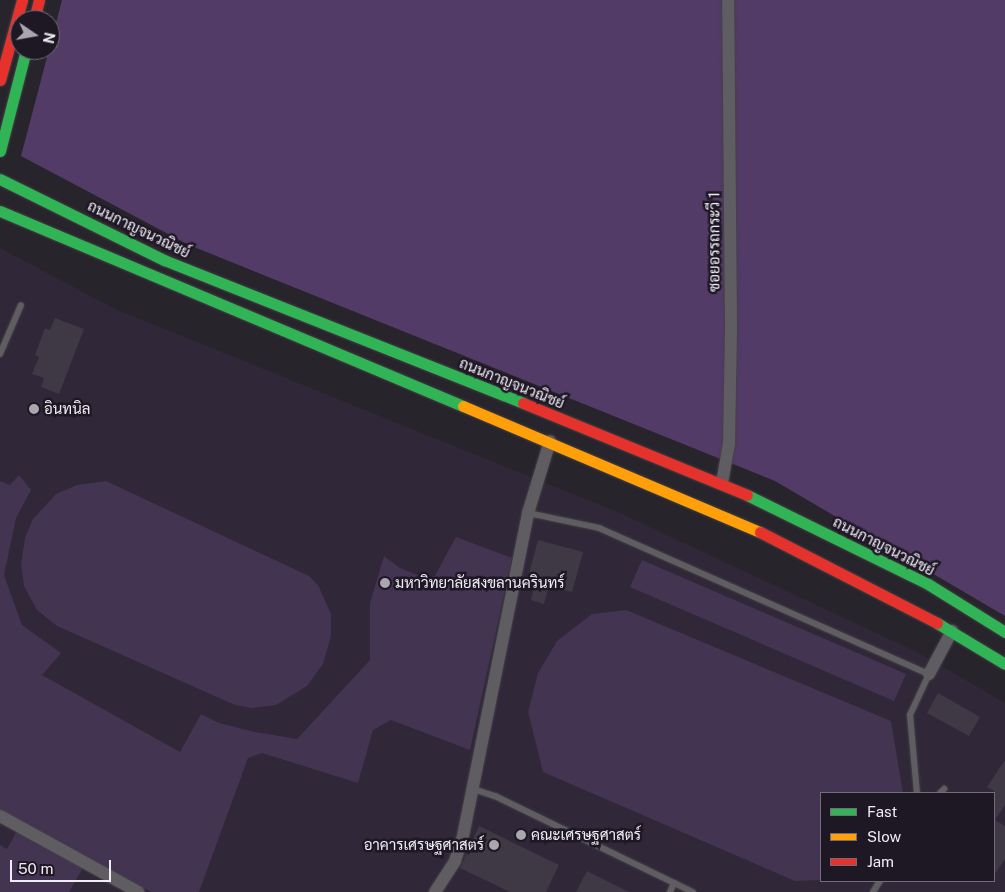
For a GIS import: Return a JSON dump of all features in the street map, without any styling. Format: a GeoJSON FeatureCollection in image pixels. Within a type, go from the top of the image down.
{"type":"FeatureCollection","features":[{"type":"Feature","properties":{"kind":"main road"},"geometry":{"type":"LineString","coordinates":[[0,80],[22,0]]}},
{"type":"Feature","properties":{"kind":"main road"},"geometry":{"type":"LineString","coordinates":[[0,151],[23,60]]}},
{"type":"Feature","properties":{"kind":"main road","name":"ถนนกาญจนวณิชย์"},"geometry":{"type":"LineString","coordinates":[[0,179],[164,260],[722,483],[928,584],[1005,632]]}},
{"type":"Feature","properties":{"kind":"main road"},"geometry":{"type":"LineString","coordinates":[[0,211],[736,520],[952,631],[1005,664]]}},
{"type":"Feature","properties":{"kind":"main road"},"geometry":{"type":"LineString","coordinates":[[550,441],[558,417]]}},
{"type":"Feature","properties":{"kind":"street","name":"ซอยอรรถกระวี 1"},"geometry":{"type":"LineString","coordinates":[[722,483],[729,444],[731,325],[728,0]]}},
{"type":"Feature","properties":{"kind":"street"},"geometry":{"type":"LineString","coordinates":[[436,892],[459,849],[473,789],[528,513],[550,441]]}},
{"type":"Feature","properties":{"kind":"street"},"geometry":{"type":"LineString","coordinates":[[928,674],[952,631]]}},
{"type":"Feature","properties":{"kind":"street"},"geometry":{"type":"LineString","coordinates":[[0,816],[138,892]]}},
{"type":"Feature","properties":{"kind":"lane"},"geometry":{"type":"LineString","coordinates":[[0,354],[21,305]]}},
{"type":"Feature","properties":{"kind":"lane"},"geometry":{"type":"LineString","coordinates":[[528,513],[599,528],[928,674],[910,715],[918,792]]}},
{"type":"Feature","properties":{"kind":"lane"},"geometry":{"type":"LineString","coordinates":[[473,789],[495,796],[693,892]]}},
{"type":"Feature","properties":{"kind":"lane"},"geometry":{"type":"LineString","coordinates":[[670,892],[674,883]]}},
{"type":"Feature","properties":{"kind":"shaded area"},"geometry":{"type":"Polygon","coordinates":[[[62,0],[1005,0],[1005,616],[775,481],[189,245],[21,156],[46,60],[60,60],[59,10],[62,0]]]}},
{"type":"Feature","properties":{"kind":"shaded area","name":"มหาวิทยาลัยสงขลานครินทร์"},"geometry":{"type":"Polygon","coordinates":[[[0,248],[117,310],[620,513],[921,654],[1005,703],[1005,892],[0,892],[0,248]]]}},
{"type":"Feature","properties":{"kind":"shaded area"},"geometry":{"type":"Polygon","coordinates":[[[19,475],[31,490],[16,518],[4,575],[22,625],[61,653],[42,675],[180,752],[201,714],[219,723],[255,732],[297,739],[370,660],[370,603],[384,556],[400,568],[432,581],[456,537],[512,558],[470,750],[391,720],[373,730],[358,783],[262,753],[248,758],[199,892],[152,892],[111,873],[0,810],[0,481],[10,485],[19,475]]]}},
{"type":"Feature","properties":{"kind":"shaded area"},"geometry":{"type":"Polygon","coordinates":[[[106,481],[309,576],[318,585],[331,614],[331,636],[323,664],[307,686],[276,705],[252,708],[235,705],[57,626],[37,610],[24,586],[21,564],[25,538],[33,519],[56,494],[77,485],[106,481]]]}},
{"type":"Feature","properties":{"kind":"shaded area"},"geometry":{"type":"Polygon","coordinates":[[[642,560],[906,674],[894,701],[630,587],[642,560]]]}},
{"type":"Feature","properties":{"kind":"shaded area"},"geometry":{"type":"Polygon","coordinates":[[[626,610],[891,721],[903,792],[820,792],[820,880],[795,881],[543,772],[528,712],[538,673],[557,641],[592,614],[626,610]]]}},
{"type":"Feature","properties":{"kind":"shaded area"},"geometry":{"type":"Polygon","coordinates":[[[18,829],[84,866],[69,892],[0,892],[0,845],[7,849],[18,829]]]}},
{"type":"Feature","properties":{"kind":"building"},"geometry":{"type":"Polygon","coordinates":[[[55,318],[84,329],[59,394],[41,387],[44,378],[32,374],[39,357],[35,355],[45,328],[50,330],[55,318]]]}},
{"type":"Feature","properties":{"kind":"building"},"geometry":{"type":"Polygon","coordinates":[[[538,540],[583,552],[572,592],[549,586],[544,604],[531,600],[535,583],[527,581],[538,540]]]}},
{"type":"Feature","properties":{"kind":"building"},"geometry":{"type":"Polygon","coordinates":[[[938,693],[980,717],[969,736],[927,713],[938,693]]]}},
{"type":"Feature","properties":{"kind":"building"},"geometry":{"type":"Polygon","coordinates":[[[1005,760],[1005,805],[995,820],[995,792],[987,787],[1005,760]]]}},
{"type":"Feature","properties":{"kind":"building"},"geometry":{"type":"Polygon","coordinates":[[[995,820],[1005,826],[1005,859],[995,874],[995,820]]]}},
{"type":"Feature","properties":{"kind":"building","name":"อาคารเศรษฐศาสตร์"},"geometry":{"type":"Polygon","coordinates":[[[479,826],[559,865],[546,892],[510,892],[460,868],[479,826]]]}},
{"type":"Feature","properties":{"kind":"building"},"geometry":{"type":"Polygon","coordinates":[[[587,871],[629,892],[576,892],[587,871]]]}},
{"type":"Feature","properties":{"kind":"traffic: fast"},"geometry":{"type":"LineString","coordinates":[[0,151],[23,60]]}},
{"type":"Feature","properties":{"kind":"traffic: fast"},"geometry":{"type":"LineString","coordinates":[[0,179],[164,260],[523,403]]}},
{"type":"Feature","properties":{"kind":"traffic: fast"},"geometry":{"type":"LineString","coordinates":[[0,211],[463,406]]}},
{"type":"Feature","properties":{"kind":"traffic: fast"},"geometry":{"type":"LineString","coordinates":[[747,495],[928,584],[1005,632]]}},
{"type":"Feature","properties":{"kind":"traffic: fast"},"geometry":{"type":"LineString","coordinates":[[937,623],[1005,664]]}},
{"type":"Feature","properties":{"kind":"traffic: slow"},"geometry":{"type":"LineString","coordinates":[[463,406],[760,532]]}},
{"type":"Feature","properties":{"kind":"traffic: jam"},"geometry":{"type":"LineString","coordinates":[[0,80],[22,0]]}},
{"type":"Feature","properties":{"kind":"traffic: jam"},"geometry":{"type":"LineString","coordinates":[[36,10],[39,0]]}},
{"type":"Feature","properties":{"kind":"traffic: jam"},"geometry":{"type":"LineString","coordinates":[[523,403],[747,495]]}},
{"type":"Feature","properties":{"kind":"traffic: jam"},"geometry":{"type":"LineString","coordinates":[[760,532],[937,623]]}},
{"type":"Feature","properties":{"kind":"place","name":"อินทนิล"},"geometry":{"type":"Point","coordinates":[34,409]}},
{"type":"Feature","properties":{"kind":"place","name":"มหาวิทยาลัยสงขลานครินทร์"},"geometry":{"type":"Point","coordinates":[385,583]}},
{"type":"Feature","properties":{"kind":"place","name":"คณะเศรษฐศาสตร์"},"geometry":{"type":"Point","coordinates":[521,835]}},
{"type":"Feature","properties":{"kind":"place","name":"อาคารเศรษฐศาสตร์"},"geometry":{"type":"Point","coordinates":[494,845]}}]}
